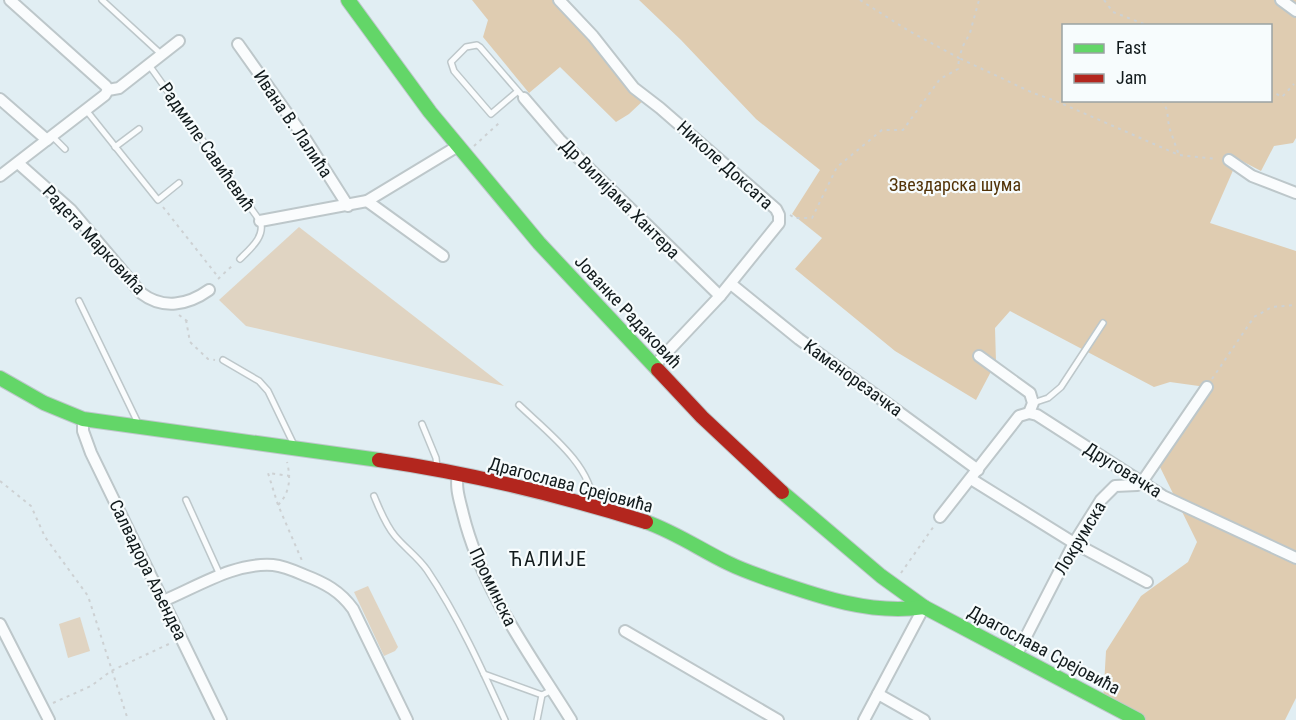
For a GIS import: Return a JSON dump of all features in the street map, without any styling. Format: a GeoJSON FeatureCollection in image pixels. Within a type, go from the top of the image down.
{"type":"FeatureCollection","features":[{"type":"Feature","properties":{"kind":"main road","name":"Јованке Радаковић"},"geometry":{"type":"LineString","coordinates":[[348,0],[430,112],[539,243],[702,417],[789,498],[892,585],[924,607]]}},
{"type":"Feature","properties":{"kind":"main road","name":"Драгослава Срејовића"},"geometry":{"type":"LineString","coordinates":[[0,378],[44,403],[83,419],[436,470],[593,506],[660,527],[731,565],[810,594],[872,608],[905,610],[924,607],[1138,720]]}},
{"type":"Feature","properties":{"kind":"street"},"geometry":{"type":"LineString","coordinates":[[10,0],[108,90]]}},
{"type":"Feature","properties":{"kind":"street","name":"Николе Доксата"},"geometry":{"type":"LineString","coordinates":[[558,0],[593,36],[634,88],[776,209],[779,215],[779,223],[730,284],[654,366]]}},
{"type":"Feature","properties":{"kind":"street"},"geometry":{"type":"LineString","coordinates":[[1281,0],[1296,11]]}},
{"type":"Feature","properties":{"kind":"street"},"geometry":{"type":"LineString","coordinates":[[0,176],[105,95],[108,90],[119,88],[179,41]]}},
{"type":"Feature","properties":{"kind":"street","name":"Ивана В. Лалића"},"geometry":{"type":"LineString","coordinates":[[238,44],[306,140],[348,206]]}},
{"type":"Feature","properties":{"kind":"street","name":"Др Вилијама Хантера"},"geometry":{"type":"LineString","coordinates":[[521,94],[583,162],[720,296]]}},
{"type":"Feature","properties":{"kind":"street"},"geometry":{"type":"LineString","coordinates":[[0,99],[49,138]]}},
{"type":"Feature","properties":{"kind":"street"},"geometry":{"type":"LineString","coordinates":[[260,221],[367,201],[462,151]]}},
{"type":"Feature","properties":{"kind":"street"},"geometry":{"type":"LineString","coordinates":[[1229,160],[1252,176],[1296,193]]}},
{"type":"Feature","properties":{"kind":"street","name":"Радета Марковића"},"geometry":{"type":"LineString","coordinates":[[18,163],[66,205],[141,293],[150,300],[168,304],[195,299],[210,290]]}},
{"type":"Feature","properties":{"kind":"street"},"geometry":{"type":"LineString","coordinates":[[367,201],[443,256]]}},
{"type":"Feature","properties":{"kind":"street","name":"Каменорезачка"},"geometry":{"type":"LineString","coordinates":[[730,284],[799,339],[978,470]]}},
{"type":"Feature","properties":{"kind":"street","name":"Друговачка"},"geometry":{"type":"LineString","coordinates":[[979,356],[1030,393],[1031,408],[1037,415],[1163,496],[1296,558]]}},
{"type":"Feature","properties":{"kind":"street"},"geometry":{"type":"LineString","coordinates":[[1142,482],[1207,387]]}},
{"type":"Feature","properties":{"kind":"street"},"geometry":{"type":"LineString","coordinates":[[940,517],[1019,416],[1031,408]]}},
{"type":"Feature","properties":{"kind":"street","name":"Салвадора Аљендеа"},"geometry":{"type":"LineString","coordinates":[[83,419],[82,430],[91,453],[221,720]]}},
{"type":"Feature","properties":{"kind":"street","name":"Проминска"},"geometry":{"type":"LineString","coordinates":[[458,474],[456,483],[458,494],[479,564],[547,693],[571,720]]}},
{"type":"Feature","properties":{"kind":"street"},"geometry":{"type":"LineString","coordinates":[[971,479],[1074,543],[1147,582]]}},
{"type":"Feature","properties":{"kind":"street","name":"Локрумска"},"geometry":{"type":"LineString","coordinates":[[1016,656],[1074,543],[1101,500],[1112,488],[1119,485],[1137,485],[1142,482]]}},
{"type":"Feature","properties":{"kind":"street"},"geometry":{"type":"LineString","coordinates":[[163,601],[220,576],[261,565],[276,565],[332,587],[343,595],[353,609],[407,720]]}},
{"type":"Feature","properties":{"kind":"street"},"geometry":{"type":"LineString","coordinates":[[864,720],[924,607]]}},
{"type":"Feature","properties":{"kind":"street"},"geometry":{"type":"LineString","coordinates":[[0,624],[49,720]]}},
{"type":"Feature","properties":{"kind":"street"},"geometry":{"type":"LineString","coordinates":[[625,631],[778,720]]}},
{"type":"Feature","properties":{"kind":"street"},"geometry":{"type":"LineString","coordinates":[[878,694],[924,720]]}},
{"type":"Feature","properties":{"kind":"lane"},"geometry":{"type":"LineString","coordinates":[[102,0],[161,54]]}},
{"type":"Feature","properties":{"kind":"lane"},"geometry":{"type":"LineString","coordinates":[[473,44],[480,47],[521,94],[491,114],[453,68],[453,59],[466,46],[473,44]]}},
{"type":"Feature","properties":{"kind":"lane","name":"Радмиле Савићевић"},"geometry":{"type":"LineString","coordinates":[[148,64],[260,221],[261,234],[240,259]]}},
{"type":"Feature","properties":{"kind":"lane"},"geometry":{"type":"LineString","coordinates":[[86,110],[158,200],[179,183]]}},
{"type":"Feature","properties":{"kind":"lane"},"geometry":{"type":"LineString","coordinates":[[115,147],[139,129]]}},
{"type":"Feature","properties":{"kind":"lane"},"geometry":{"type":"LineString","coordinates":[[49,138],[65,149]]}},
{"type":"Feature","properties":{"kind":"lane"},"geometry":{"type":"LineString","coordinates":[[79,301],[140,427]]}},
{"type":"Feature","properties":{"kind":"lane"},"geometry":{"type":"LineString","coordinates":[[1031,408],[1061,387],[1103,323]]}},
{"type":"Feature","properties":{"kind":"lane"},"geometry":{"type":"LineString","coordinates":[[223,360],[259,381],[268,391],[296,450]]}},
{"type":"Feature","properties":{"kind":"lane"},"geometry":{"type":"LineString","coordinates":[[519,405],[572,456],[591,487],[593,506]]}},
{"type":"Feature","properties":{"kind":"lane"},"geometry":{"type":"LineString","coordinates":[[422,424],[436,458],[436,470]]}},
{"type":"Feature","properties":{"kind":"lane"},"geometry":{"type":"LineString","coordinates":[[374,496],[393,534],[426,569],[484,673],[505,720]]}},
{"type":"Feature","properties":{"kind":"lane"},"geometry":{"type":"LineString","coordinates":[[186,500],[220,576]]}},
{"type":"Feature","properties":{"kind":"lane"},"geometry":{"type":"LineString","coordinates":[[484,673],[547,693],[537,720]]}},
{"type":"Feature","properties":{"kind":"path"},"geometry":{"type":"LineString","coordinates":[[861,0],[909,31],[1033,93],[1179,155],[1229,160]]}},
{"type":"Feature","properties":{"kind":"path"},"geometry":{"type":"LineString","coordinates":[[776,209],[795,218],[812,218],[837,167],[882,130],[903,130],[940,79],[958,69],[959,58],[970,33],[979,0]]}},
{"type":"Feature","properties":{"kind":"path"},"geometry":{"type":"LineString","coordinates":[[1104,0],[1113,12],[1142,24]]}},
{"type":"Feature","properties":{"kind":"path"},"geometry":{"type":"LineString","coordinates":[[1272,91],[1282,97],[1294,84]]}},
{"type":"Feature","properties":{"kind":"path"},"geometry":{"type":"LineString","coordinates":[[1163,102],[1179,155]]}},
{"type":"Feature","properties":{"kind":"path"},"geometry":{"type":"LineString","coordinates":[[462,151],[499,123],[491,114]]}},
{"type":"Feature","properties":{"kind":"path"},"geometry":{"type":"LineString","coordinates":[[158,200],[219,278]]}},
{"type":"Feature","properties":{"kind":"path"},"geometry":{"type":"LineString","coordinates":[[210,290],[219,278],[240,259]]}},
{"type":"Feature","properties":{"kind":"path"},"geometry":{"type":"LineString","coordinates":[[1207,387],[1254,317],[1272,307],[1296,305]]}},
{"type":"Feature","properties":{"kind":"path"},"geometry":{"type":"LineString","coordinates":[[186,320],[190,342],[199,352],[208,360],[223,360]]}},
{"type":"Feature","properties":{"kind":"path"},"geometry":{"type":"LineString","coordinates":[[278,506],[286,498],[291,476],[268,473],[278,506],[303,558],[305,575]]}},
{"type":"Feature","properties":{"kind":"path"},"geometry":{"type":"LineString","coordinates":[[0,482],[31,506],[45,537],[88,596],[128,720]]}},
{"type":"Feature","properties":{"kind":"path"},"geometry":{"type":"LineString","coordinates":[[892,585],[940,517]]}},
{"type":"Feature","properties":{"kind":"path"},"geometry":{"type":"LineString","coordinates":[[43,707],[91,686],[111,671],[181,638]]}},
{"type":"Feature","properties":{"kind":"shaded area"},"geometry":{"type":"Polygon","coordinates":[[[299,227],[504,386],[246,326],[219,300],[299,227]]]}},
{"type":"Feature","properties":{"kind":"shaded area"},"geometry":{"type":"Polygon","coordinates":[[[368,586],[398,647],[384,656],[354,592],[368,586]]]}},
{"type":"Feature","properties":{"kind":"shaded area"},"geometry":{"type":"Polygon","coordinates":[[[80,617],[90,651],[68,658],[59,624],[80,617]]]}},
{"type":"Feature","properties":{"kind":"green space"},"geometry":{"type":"Polygon","coordinates":[[[472,0],[558,0],[646,98],[629,114],[616,122],[560,67],[529,93],[483,37],[488,20],[472,0]]]}},
{"type":"Feature","properties":{"kind":"green space","name":"Звездарска шума"},"geometry":{"type":"Polygon","coordinates":[[[639,0],[1296,0],[1296,138],[1293,143],[1274,146],[1261,171],[1238,159],[1210,223],[1296,251],[1296,698],[1285,720],[1138,720],[1103,702],[1106,651],[1141,596],[1188,562],[1197,542],[1158,463],[1206,387],[1170,382],[1154,387],[1010,311],[995,328],[996,362],[976,400],[895,351],[795,269],[822,238],[792,214],[820,170],[756,119],[681,40],[639,0]]]}},
{"type":"Feature","properties":{"kind":"traffic: fast"},"geometry":{"type":"LineString","coordinates":[[348,0],[430,112],[539,243],[658,370]]}},
{"type":"Feature","properties":{"kind":"traffic: fast"},"geometry":{"type":"LineString","coordinates":[[0,378],[44,403],[83,419],[379,460]]}},
{"type":"Feature","properties":{"kind":"traffic: fast"},"geometry":{"type":"LineString","coordinates":[[782,492],[881,576],[924,607],[1138,720]]}},
{"type":"Feature","properties":{"kind":"traffic: fast"},"geometry":{"type":"LineString","coordinates":[[646,522],[739,568],[808,593],[846,603],[885,609],[924,607]]}},
{"type":"Feature","properties":{"kind":"traffic: jam"},"geometry":{"type":"LineString","coordinates":[[658,370],[702,417],[782,492]]}},
{"type":"Feature","properties":{"kind":"traffic: jam"},"geometry":{"type":"LineString","coordinates":[[379,460],[446,471],[514,486],[646,522]]}},
{"type":"Feature","properties":{"kind":"district","name":"ЋАЛИЈЕ"},"geometry":{"type":"Point","coordinates":[548,559]}}]}
